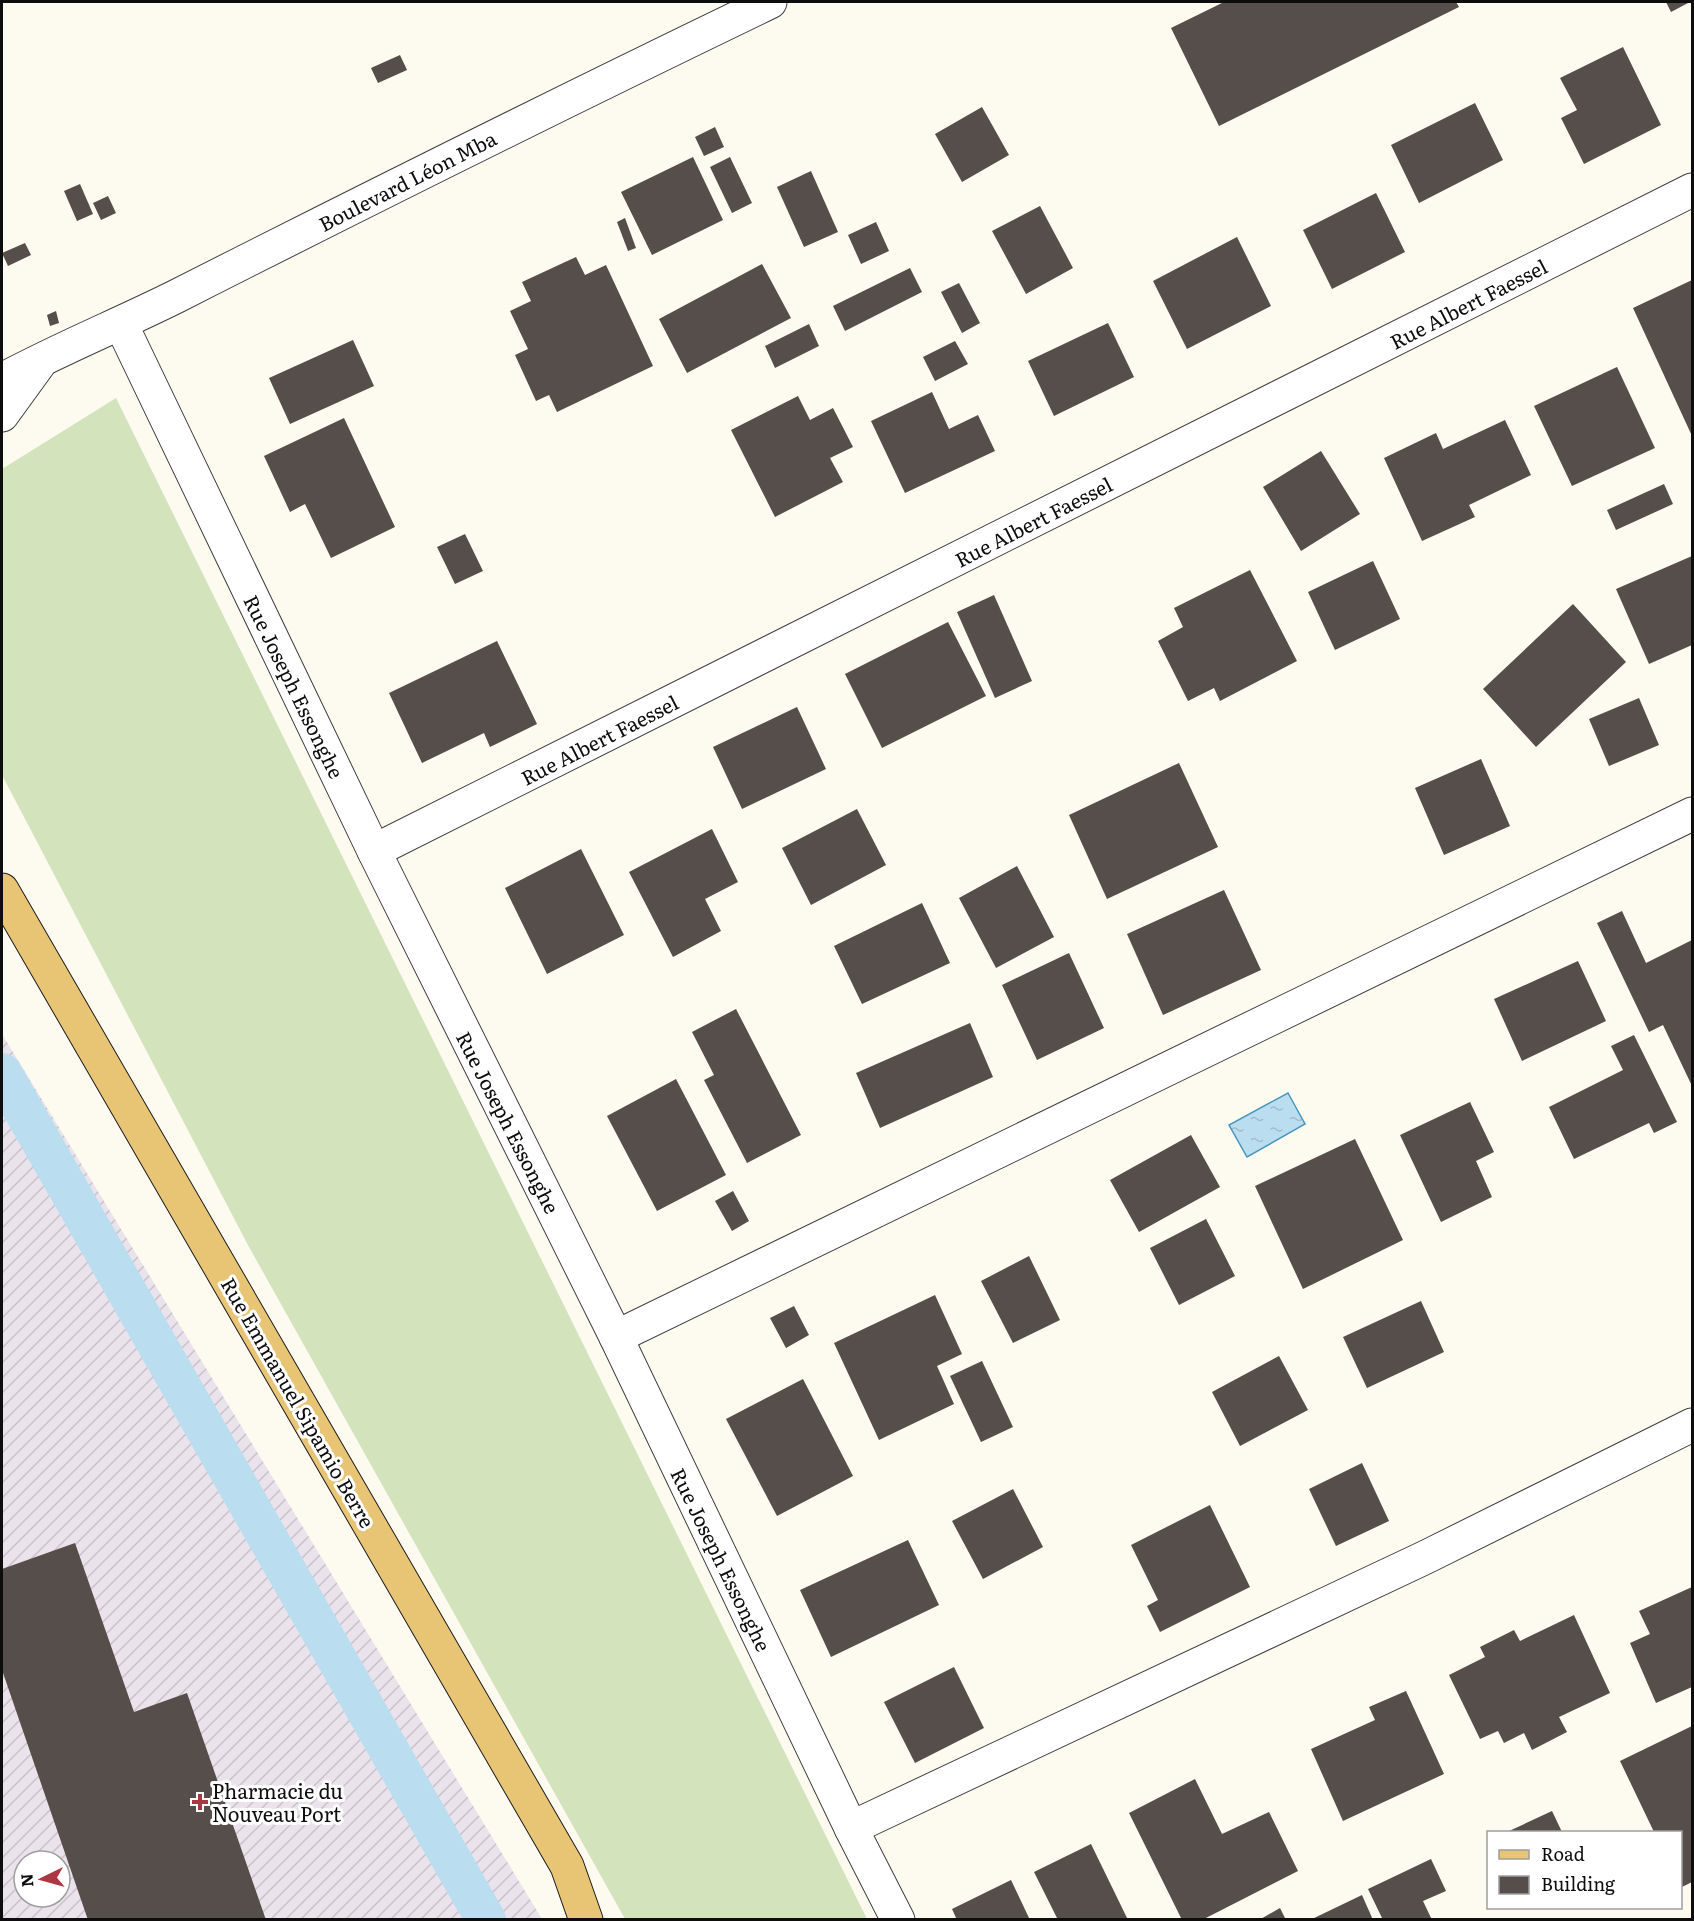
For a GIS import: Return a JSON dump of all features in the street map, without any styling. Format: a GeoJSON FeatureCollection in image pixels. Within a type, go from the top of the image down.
{"type":"FeatureCollection","features":[{"type":"Feature","properties":{"kind":"main road","name":"Rue Emmanuel Sipamio Berre"},"geometry":{"type":"LineString","coordinates":[[2,890],[567,1866],[586,1920]]}},
{"type":"Feature","properties":{"kind":"street","name":"Boulevard Léon Mba"},"geometry":{"type":"LineString","coordinates":[[2,380],[43,358],[121,324],[539,113],[770,2]]}},
{"type":"Feature","properties":{"kind":"street","name":"Rue Albert Faessel"},"geometry":{"type":"LineString","coordinates":[[374,851],[1692,190]]}},
{"type":"Feature","properties":{"kind":"street","name":"Rue Joseph Essonghe"},"geometry":{"type":"LineString","coordinates":[[121,324],[374,851],[616,1337],[851,1828],[898,1920]]}},
{"type":"Feature","properties":{"kind":"street"},"geometry":{"type":"LineString","coordinates":[[2,415],[43,358]]}},
{"type":"Feature","properties":{"kind":"street"},"geometry":{"type":"LineString","coordinates":[[616,1337],[1692,814]]}},
{"type":"Feature","properties":{"kind":"street"},"geometry":{"type":"LineString","coordinates":[[851,1828],[1424,1558],[1692,1425]]}},
{"type":"Feature","properties":{"kind":"shaded area"},"geometry":{"type":"Polygon","coordinates":[[[2,1034],[542,1919],[2,1919],[2,1034]]]}},
{"type":"Feature","properties":{"kind":"green space"},"geometry":{"type":"Polygon","coordinates":[[[116,398],[867,1919],[625,1919],[249,1247],[2,775],[2,469],[116,398]]]}},
{"type":"Feature","properties":{"kind":"water"},"geometry":{"type":"Polygon","coordinates":[[[1288,1093],[1305,1124],[1247,1157],[1229,1125],[1288,1093]]]}},
{"type":"Feature","properties":{"kind":"building"},"geometry":{"type":"Polygon","coordinates":[[[1224,2],[1456,2],[1459,7],[1219,126],[1171,28],[1224,2]]]}},
{"type":"Feature","properties":{"kind":"building"},"geometry":{"type":"Polygon","coordinates":[[[1666,2],[1690,2],[1671,12],[1666,2]]]}},
{"type":"Feature","properties":{"kind":"building"},"geometry":{"type":"Polygon","coordinates":[[[1623,47],[1661,125],[1584,164],[1561,118],[1577,110],[1560,78],[1623,47]]]}},
{"type":"Feature","properties":{"kind":"building"},"geometry":{"type":"Polygon","coordinates":[[[400,55],[407,70],[378,83],[371,68],[400,55]]]}},
{"type":"Feature","properties":{"kind":"building"},"geometry":{"type":"Polygon","coordinates":[[[1475,103],[1503,160],[1419,203],[1391,145],[1475,103]]]}},
{"type":"Feature","properties":{"kind":"building"},"geometry":{"type":"Polygon","coordinates":[[[982,107],[1009,155],[962,182],[935,134],[982,107]]]}},
{"type":"Feature","properties":{"kind":"building"},"geometry":{"type":"Polygon","coordinates":[[[715,127],[724,147],[704,156],[695,137],[715,127]]]}},
{"type":"Feature","properties":{"kind":"building"},"geometry":{"type":"Polygon","coordinates":[[[693,157],[723,220],[652,255],[621,192],[693,157]]]}},
{"type":"Feature","properties":{"kind":"building"},"geometry":{"type":"Polygon","coordinates":[[[730,157],[752,203],[732,213],[710,167],[730,157]]]}},
{"type":"Feature","properties":{"kind":"building"},"geometry":{"type":"Polygon","coordinates":[[[811,171],[838,232],[804,247],[777,187],[811,171]]]}},
{"type":"Feature","properties":{"kind":"building"},"geometry":{"type":"Polygon","coordinates":[[[80,184],[93,214],[77,221],[64,191],[80,184]]]}},
{"type":"Feature","properties":{"kind":"building"},"geometry":{"type":"Polygon","coordinates":[[[1376,193],[1405,252],[1332,289],[1303,230],[1376,193]]]}},
{"type":"Feature","properties":{"kind":"building"},"geometry":{"type":"Polygon","coordinates":[[[108,196],[116,213],[101,220],[93,203],[108,196]]]}},
{"type":"Feature","properties":{"kind":"building"},"geometry":{"type":"Polygon","coordinates":[[[1040,206],[1073,268],[1026,294],[992,231],[1040,206]]]}},
{"type":"Feature","properties":{"kind":"building"},"geometry":{"type":"Polygon","coordinates":[[[625,218],[636,248],[628,251],[617,222],[625,218]]]}},
{"type":"Feature","properties":{"kind":"building"},"geometry":{"type":"Polygon","coordinates":[[[876,222],[889,251],[861,264],[848,235],[876,222]]]}},
{"type":"Feature","properties":{"kind":"building"},"geometry":{"type":"Polygon","coordinates":[[[1237,237],[1271,306],[1187,349],[1153,281],[1237,237]]]}},
{"type":"Feature","properties":{"kind":"building"},"geometry":{"type":"Polygon","coordinates":[[[25,243],[31,255],[8,266],[2,253],[25,243]]]}},
{"type":"Feature","properties":{"kind":"building"},"geometry":{"type":"Polygon","coordinates":[[[576,257],[585,275],[606,265],[653,366],[557,412],[549,395],[536,401],[515,355],[528,349],[510,311],[531,301],[522,282],[576,257]]]}},
{"type":"Feature","properties":{"kind":"building"},"geometry":{"type":"Polygon","coordinates":[[[762,264],[791,318],[687,373],[659,319],[762,264]]]}},
{"type":"Feature","properties":{"kind":"building"},"geometry":{"type":"Polygon","coordinates":[[[910,268],[922,292],[845,331],[833,306],[910,268]]]}},
{"type":"Feature","properties":{"kind":"building"},"geometry":{"type":"Polygon","coordinates":[[[1692,280],[1692,436],[1633,308],[1692,280]]]}},
{"type":"Feature","properties":{"kind":"building"},"geometry":{"type":"Polygon","coordinates":[[[959,283],[980,323],[962,333],[941,292],[959,283]]]}},
{"type":"Feature","properties":{"kind":"building"},"geometry":{"type":"Polygon","coordinates":[[[56,311],[59,323],[50,326],[47,315],[56,311]]]}},
{"type":"Feature","properties":{"kind":"building"},"geometry":{"type":"Polygon","coordinates":[[[1108,323],[1134,377],[1054,416],[1028,361],[1108,323]]]}},
{"type":"Feature","properties":{"kind":"building"},"geometry":{"type":"Polygon","coordinates":[[[809,324],[819,346],[775,368],[765,346],[809,324]]]}},
{"type":"Feature","properties":{"kind":"building"},"geometry":{"type":"Polygon","coordinates":[[[353,340],[374,386],[290,424],[269,378],[353,340]]]}},
{"type":"Feature","properties":{"kind":"building"},"geometry":{"type":"Polygon","coordinates":[[[955,341],[968,364],[935,381],[923,357],[955,341]]]}},
{"type":"Feature","properties":{"kind":"building"},"geometry":{"type":"Polygon","coordinates":[[[1617,367],[1655,448],[1572,486],[1534,406],[1617,367]]]}},
{"type":"Feature","properties":{"kind":"building"},"geometry":{"type":"Polygon","coordinates":[[[932,392],[949,429],[978,415],[995,451],[905,493],[871,421],[932,392]]]}},
{"type":"Feature","properties":{"kind":"building"},"geometry":{"type":"Polygon","coordinates":[[[798,396],[810,420],[833,408],[853,447],[830,458],[843,482],[775,517],[731,430],[798,396]]]}},
{"type":"Feature","properties":{"kind":"building"},"geometry":{"type":"Polygon","coordinates":[[[344,418],[395,527],[331,558],[305,504],[290,512],[264,456],[344,418]]]}},
{"type":"Feature","properties":{"kind":"building"},"geometry":{"type":"Polygon","coordinates":[[[1505,420],[1531,475],[1469,505],[1475,517],[1422,541],[1384,458],[1436,433],[1443,449],[1505,420]]]}},
{"type":"Feature","properties":{"kind":"building"},"geometry":{"type":"Polygon","coordinates":[[[1321,451],[1360,514],[1301,551],[1263,487],[1321,451]]]}},
{"type":"Feature","properties":{"kind":"building"},"geometry":{"type":"Polygon","coordinates":[[[1664,484],[1673,504],[1616,530],[1607,510],[1664,484]]]}},
{"type":"Feature","properties":{"kind":"building"},"geometry":{"type":"Polygon","coordinates":[[[465,534],[483,571],[455,584],[437,547],[465,534]]]}},
{"type":"Feature","properties":{"kind":"building"},"geometry":{"type":"Polygon","coordinates":[[[1692,556],[1692,645],[1649,664],[1616,589],[1692,556]]]}},
{"type":"Feature","properties":{"kind":"building"},"geometry":{"type":"Polygon","coordinates":[[[1373,561],[1400,619],[1335,650],[1308,592],[1373,561]]]}},
{"type":"Feature","properties":{"kind":"building"},"geometry":{"type":"Polygon","coordinates":[[[1250,570],[1297,661],[1220,701],[1214,688],[1188,701],[1158,641],[1183,627],[1174,608],[1250,570]]]}},
{"type":"Feature","properties":{"kind":"building"},"geometry":{"type":"Polygon","coordinates":[[[994,595],[1032,681],[995,698],[957,612],[994,595]]]}},
{"type":"Feature","properties":{"kind":"building"},"geometry":{"type":"Polygon","coordinates":[[[1573,604],[1626,662],[1536,747],[1483,689],[1573,604]]]}},
{"type":"Feature","properties":{"kind":"building"},"geometry":{"type":"Polygon","coordinates":[[[948,622],[986,696],[882,748],[845,674],[948,622]]]}},
{"type":"Feature","properties":{"kind":"building"},"geometry":{"type":"Polygon","coordinates":[[[497,641],[537,724],[490,747],[484,733],[422,763],[389,693],[497,641]]]}},
{"type":"Feature","properties":{"kind":"building"},"geometry":{"type":"Polygon","coordinates":[[[1639,698],[1659,745],[1609,766],[1589,719],[1639,698]]]}},
{"type":"Feature","properties":{"kind":"building"},"geometry":{"type":"Polygon","coordinates":[[[797,707],[826,769],[742,809],[713,747],[797,707]]]}},
{"type":"Feature","properties":{"kind":"building"},"geometry":{"type":"Polygon","coordinates":[[[1481,759],[1510,826],[1444,855],[1415,788],[1481,759]]]}},
{"type":"Feature","properties":{"kind":"building"},"geometry":{"type":"Polygon","coordinates":[[[1179,763],[1218,847],[1107,899],[1069,815],[1179,763]]]}},
{"type":"Feature","properties":{"kind":"building"},"geometry":{"type":"Polygon","coordinates":[[[857,809],[886,865],[811,905],[782,848],[857,809]]]}},
{"type":"Feature","properties":{"kind":"building"},"geometry":{"type":"Polygon","coordinates":[[[712,829],[738,882],[705,899],[721,931],[673,957],[629,872],[712,829]]]}},
{"type":"Feature","properties":{"kind":"building"},"geometry":{"type":"Polygon","coordinates":[[[581,849],[624,935],[547,974],[505,888],[581,849]]]}},
{"type":"Feature","properties":{"kind":"building"},"geometry":{"type":"Polygon","coordinates":[[[1017,866],[1054,937],[996,968],[959,898],[1017,866]]]}},
{"type":"Feature","properties":{"kind":"building"},"geometry":{"type":"Polygon","coordinates":[[[1224,890],[1261,970],[1163,1015],[1127,934],[1224,890]]]}},
{"type":"Feature","properties":{"kind":"building"},"geometry":{"type":"Polygon","coordinates":[[[922,903],[950,963],[862,1004],[834,946],[922,903]]]}},
{"type":"Feature","properties":{"kind":"building"},"geometry":{"type":"Polygon","coordinates":[[[1622,911],[1646,963],[1692,940],[1692,1086],[1663,1025],[1649,1032],[1597,923],[1622,911]]]}},
{"type":"Feature","properties":{"kind":"building"},"geometry":{"type":"Polygon","coordinates":[[[1069,953],[1104,1028],[1037,1060],[1002,985],[1069,953]]]}},
{"type":"Feature","properties":{"kind":"building"},"geometry":{"type":"Polygon","coordinates":[[[1578,961],[1606,1021],[1522,1061],[1494,999],[1578,961]]]}},
{"type":"Feature","properties":{"kind":"building"},"geometry":{"type":"Polygon","coordinates":[[[736,1009],[801,1135],[747,1163],[704,1080],[714,1075],[692,1032],[736,1009]]]}},
{"type":"Feature","properties":{"kind":"building"},"geometry":{"type":"Polygon","coordinates":[[[970,1023],[993,1077],[880,1128],[856,1073],[970,1023]]]}},
{"type":"Feature","properties":{"kind":"building"},"geometry":{"type":"Polygon","coordinates":[[[1634,1035],[1677,1122],[1654,1133],[1649,1123],[1574,1159],[1549,1107],[1623,1070],[1611,1046],[1634,1035]]]}},
{"type":"Feature","properties":{"kind":"building"},"geometry":{"type":"Polygon","coordinates":[[[676,1079],[726,1175],[657,1211],[607,1116],[676,1079]]]}},
{"type":"Feature","properties":{"kind":"building"},"geometry":{"type":"Polygon","coordinates":[[[1470,1102],[1494,1152],[1476,1161],[1492,1197],[1441,1222],[1400,1135],[1470,1102]]]}},
{"type":"Feature","properties":{"kind":"building"},"geometry":{"type":"Polygon","coordinates":[[[1191,1135],[1220,1187],[1139,1232],[1110,1180],[1191,1135]]]}},
{"type":"Feature","properties":{"kind":"building"},"geometry":{"type":"Polygon","coordinates":[[[1355,1139],[1403,1240],[1303,1289],[1255,1186],[1355,1139]]]}},
{"type":"Feature","properties":{"kind":"building"},"geometry":{"type":"Polygon","coordinates":[[[733,1191],[749,1221],[732,1231],[715,1201],[733,1191]]]}},
{"type":"Feature","properties":{"kind":"building"},"geometry":{"type":"Polygon","coordinates":[[[1206,1219],[1235,1276],[1179,1305],[1150,1248],[1206,1219]]]}},
{"type":"Feature","properties":{"kind":"building"},"geometry":{"type":"Polygon","coordinates":[[[1029,1256],[1060,1320],[1013,1343],[981,1281],[1029,1256]]]}},
{"type":"Feature","properties":{"kind":"building"},"geometry":{"type":"Polygon","coordinates":[[[935,1295],[962,1354],[937,1366],[954,1404],[879,1440],[834,1343],[935,1295]]]}},
{"type":"Feature","properties":{"kind":"building"},"geometry":{"type":"Polygon","coordinates":[[[1421,1301],[1444,1352],[1367,1388],[1343,1337],[1421,1301]]]}},
{"type":"Feature","properties":{"kind":"building"},"geometry":{"type":"Polygon","coordinates":[[[794,1306],[809,1335],[786,1348],[770,1318],[794,1306]]]}},
{"type":"Feature","properties":{"kind":"building"},"geometry":{"type":"Polygon","coordinates":[[[1279,1356],[1308,1410],[1240,1446],[1212,1392],[1279,1356]]]}},
{"type":"Feature","properties":{"kind":"building"},"geometry":{"type":"Polygon","coordinates":[[[982,1361],[1013,1427],[981,1442],[950,1376],[982,1361]]]}},
{"type":"Feature","properties":{"kind":"building"},"geometry":{"type":"Polygon","coordinates":[[[803,1379],[853,1476],[777,1516],[726,1419],[803,1379]]]}},
{"type":"Feature","properties":{"kind":"building"},"geometry":{"type":"Polygon","coordinates":[[[1362,1463],[1389,1521],[1336,1546],[1309,1489],[1362,1463]]]}},
{"type":"Feature","properties":{"kind":"building"},"geometry":{"type":"Polygon","coordinates":[[[1013,1489],[1043,1547],[983,1579],[952,1521],[1013,1489]]]}},
{"type":"Feature","properties":{"kind":"building"},"geometry":{"type":"Polygon","coordinates":[[[1210,1505],[1250,1587],[1160,1632],[1147,1606],[1158,1600],[1131,1545],[1210,1505]]]}},
{"type":"Feature","properties":{"kind":"building"},"geometry":{"type":"Polygon","coordinates":[[[908,1540],[939,1605],[831,1657],[800,1590],[908,1540]]]}},
{"type":"Feature","properties":{"kind":"building"},"geometry":{"type":"Polygon","coordinates":[[[75,1543],[134,1712],[187,1693],[266,1920],[88,1920],[72,1873],[72,1849],[64,1849],[2,1670],[2,1569],[75,1543]]]}},
{"type":"Feature","properties":{"kind":"building"},"geometry":{"type":"Polygon","coordinates":[[[1692,1587],[1692,1687],[1656,1703],[1630,1643],[1650,1634],[1639,1611],[1692,1587]]]}},
{"type":"Feature","properties":{"kind":"building"},"geometry":{"type":"Polygon","coordinates":[[[1574,1615],[1610,1693],[1559,1717],[1567,1732],[1532,1750],[1524,1733],[1504,1743],[1498,1731],[1480,1739],[1449,1675],[1485,1657],[1480,1647],[1514,1630],[1520,1641],[1574,1615]]]}},
{"type":"Feature","properties":{"kind":"building"},"geometry":{"type":"Polygon","coordinates":[[[954,1667],[984,1728],[915,1763],[884,1702],[954,1667]]]}},
{"type":"Feature","properties":{"kind":"building"},"geometry":{"type":"Polygon","coordinates":[[[1406,1691],[1444,1774],[1343,1821],[1311,1749],[1375,1720],[1369,1707],[1406,1691]]]}},
{"type":"Feature","properties":{"kind":"building"},"geometry":{"type":"Polygon","coordinates":[[[1692,1726],[1692,1882],[1682,1887],[1682,1831],[1654,1831],[1620,1761],[1692,1726]]]}},
{"type":"Feature","properties":{"kind":"building"},"geometry":{"type":"Polygon","coordinates":[[[1195,1779],[1222,1834],[1269,1812],[1298,1871],[1202,1920],[1182,1920],[1129,1813],[1195,1779]]]}},
{"type":"Feature","properties":{"kind":"building"},"geometry":{"type":"Polygon","coordinates":[[[1552,1811],[1562,1831],[1509,1831],[1552,1811]]]}},
{"type":"Feature","properties":{"kind":"building"},"geometry":{"type":"Polygon","coordinates":[[[1091,1844],[1128,1920],[1058,1920],[1034,1872],[1091,1844]]]}},
{"type":"Feature","properties":{"kind":"building"},"geometry":{"type":"Polygon","coordinates":[[[1431,1859],[1446,1891],[1423,1901],[1432,1920],[1383,1920],[1368,1889],[1431,1859]]]}},
{"type":"Feature","properties":{"kind":"building"},"geometry":{"type":"Polygon","coordinates":[[[1011,1880],[1030,1920],[957,1920],[952,1909],[1011,1880]]]}},
{"type":"Feature","properties":{"kind":"building"},"geometry":{"type":"Polygon","coordinates":[[[1362,1895],[1373,1920],[1310,1920],[1362,1895]]]}},
{"type":"Feature","properties":{"kind":"building"},"geometry":{"type":"Polygon","coordinates":[[[1280,1908],[1286,1920],[1259,1920],[1280,1908]]]}},
{"type":"Feature","properties":{"kind":"waterway"},"geometry":{"type":"LineString","coordinates":[[2,1073],[486,1920]]}},
{"type":"Feature","properties":{"kind":"place","name":"Pharmacie du Nouveau Port"},"geometry":{"type":"Point","coordinates":[200,1802]}}]}
